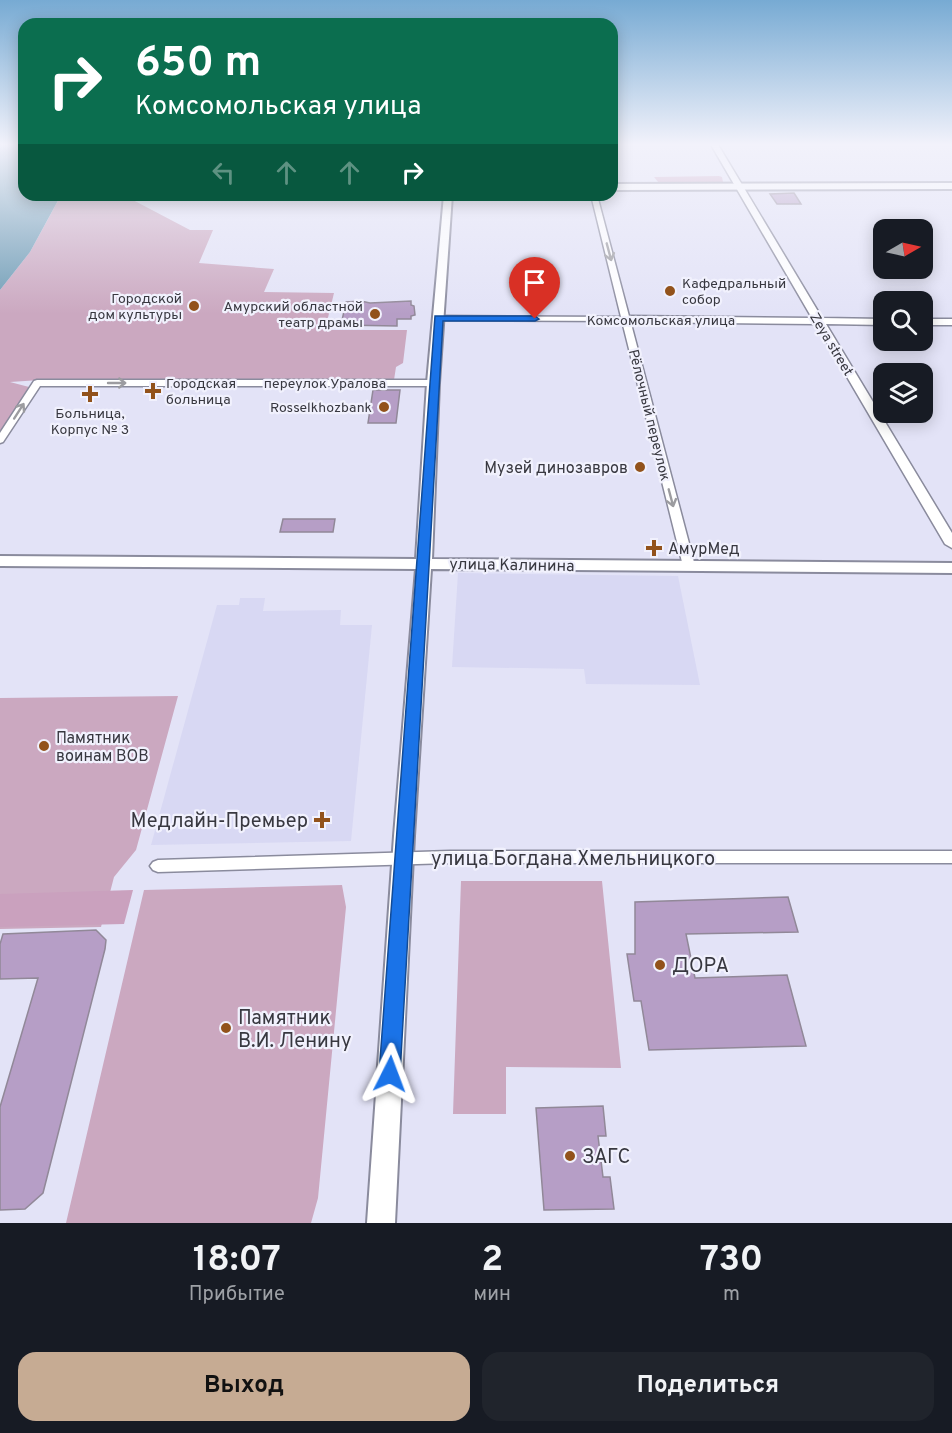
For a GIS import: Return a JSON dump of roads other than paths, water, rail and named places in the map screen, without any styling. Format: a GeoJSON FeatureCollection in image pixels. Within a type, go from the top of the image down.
{"type":"FeatureCollection","features":[{"type":"Feature","properties":{"kind":"main road"},"geometry":{"type":"LineString","coordinates":[[381,1223],[402,859],[424,563],[433,383],[448,201]]}},
{"type":"Feature","properties":{"kind":"main road","name":"улица Калинина"},"geometry":{"type":"LineString","coordinates":[[0,561],[952,568]]}},
{"type":"Feature","properties":{"kind":"street","name":"Zeya street"},"geometry":{"type":"LineString","coordinates":[[746,200],[952,544]]}},
{"type":"Feature","properties":{"kind":"street","name":"Рёлочный переулок"},"geometry":{"type":"LineString","coordinates":[[596,201],[689,566]]}},
{"type":"Feature","properties":{"kind":"street","name":"Комсомольская улица"},"geometry":{"type":"LineString","coordinates":[[438,318],[873,322]]}},
{"type":"Feature","properties":{"kind":"street"},"geometry":{"type":"LineString","coordinates":[[933,322],[952,322]]}},
{"type":"Feature","properties":{"kind":"street","name":"переулок Уралова"},"geometry":{"type":"LineString","coordinates":[[0,440],[37,383],[433,383]]}},
{"type":"Feature","properties":{"kind":"street","name":"улица Богдана Хмельницкого"},"geometry":{"type":"LineString","coordinates":[[158,866],[450,857],[952,857]]}},
{"type":"Feature","properties":{"kind":"place","name":"Кафедральный собор"},"geometry":{"type":"Point","coordinates":[670,291]}},
{"type":"Feature","properties":{"kind":"place","name":"Городской дом культуры"},"geometry":{"type":"Point","coordinates":[194,306]}},
{"type":"Feature","properties":{"kind":"place","name":"Амурский областной театр драмы"},"geometry":{"type":"Point","coordinates":[375,314]}},
{"type":"Feature","properties":{"kind":"place","name":"Городская больница"},"geometry":{"type":"Point","coordinates":[153,391]}},
{"type":"Feature","properties":{"kind":"place","name":"Больница, Корпус № 3"},"geometry":{"type":"Point","coordinates":[90,394]}},
{"type":"Feature","properties":{"kind":"place","name":"Rosselkhozbank"},"geometry":{"type":"Point","coordinates":[384,407]}},
{"type":"Feature","properties":{"kind":"place","name":"Музей динозавров"},"geometry":{"type":"Point","coordinates":[640,467]}},
{"type":"Feature","properties":{"kind":"place","name":"АмурМед"},"geometry":{"type":"Point","coordinates":[654,548]}},
{"type":"Feature","properties":{"kind":"place","name":"Памятник воинам ВОВ"},"geometry":{"type":"Point","coordinates":[44,746]}},
{"type":"Feature","properties":{"kind":"place","name":"Медлайн-Премьер"},"geometry":{"type":"Point","coordinates":[322,820]}},
{"type":"Feature","properties":{"kind":"place","name":"ДОРА"},"geometry":{"type":"Point","coordinates":[660,965]}},
{"type":"Feature","properties":{"kind":"place","name":"Памятник В.И. Ленину"},"geometry":{"type":"Point","coordinates":[226,1028]}},
{"type":"Feature","properties":{"kind":"place","name":"ЗАГС"},"geometry":{"type":"Point","coordinates":[570,1156]}}]}
